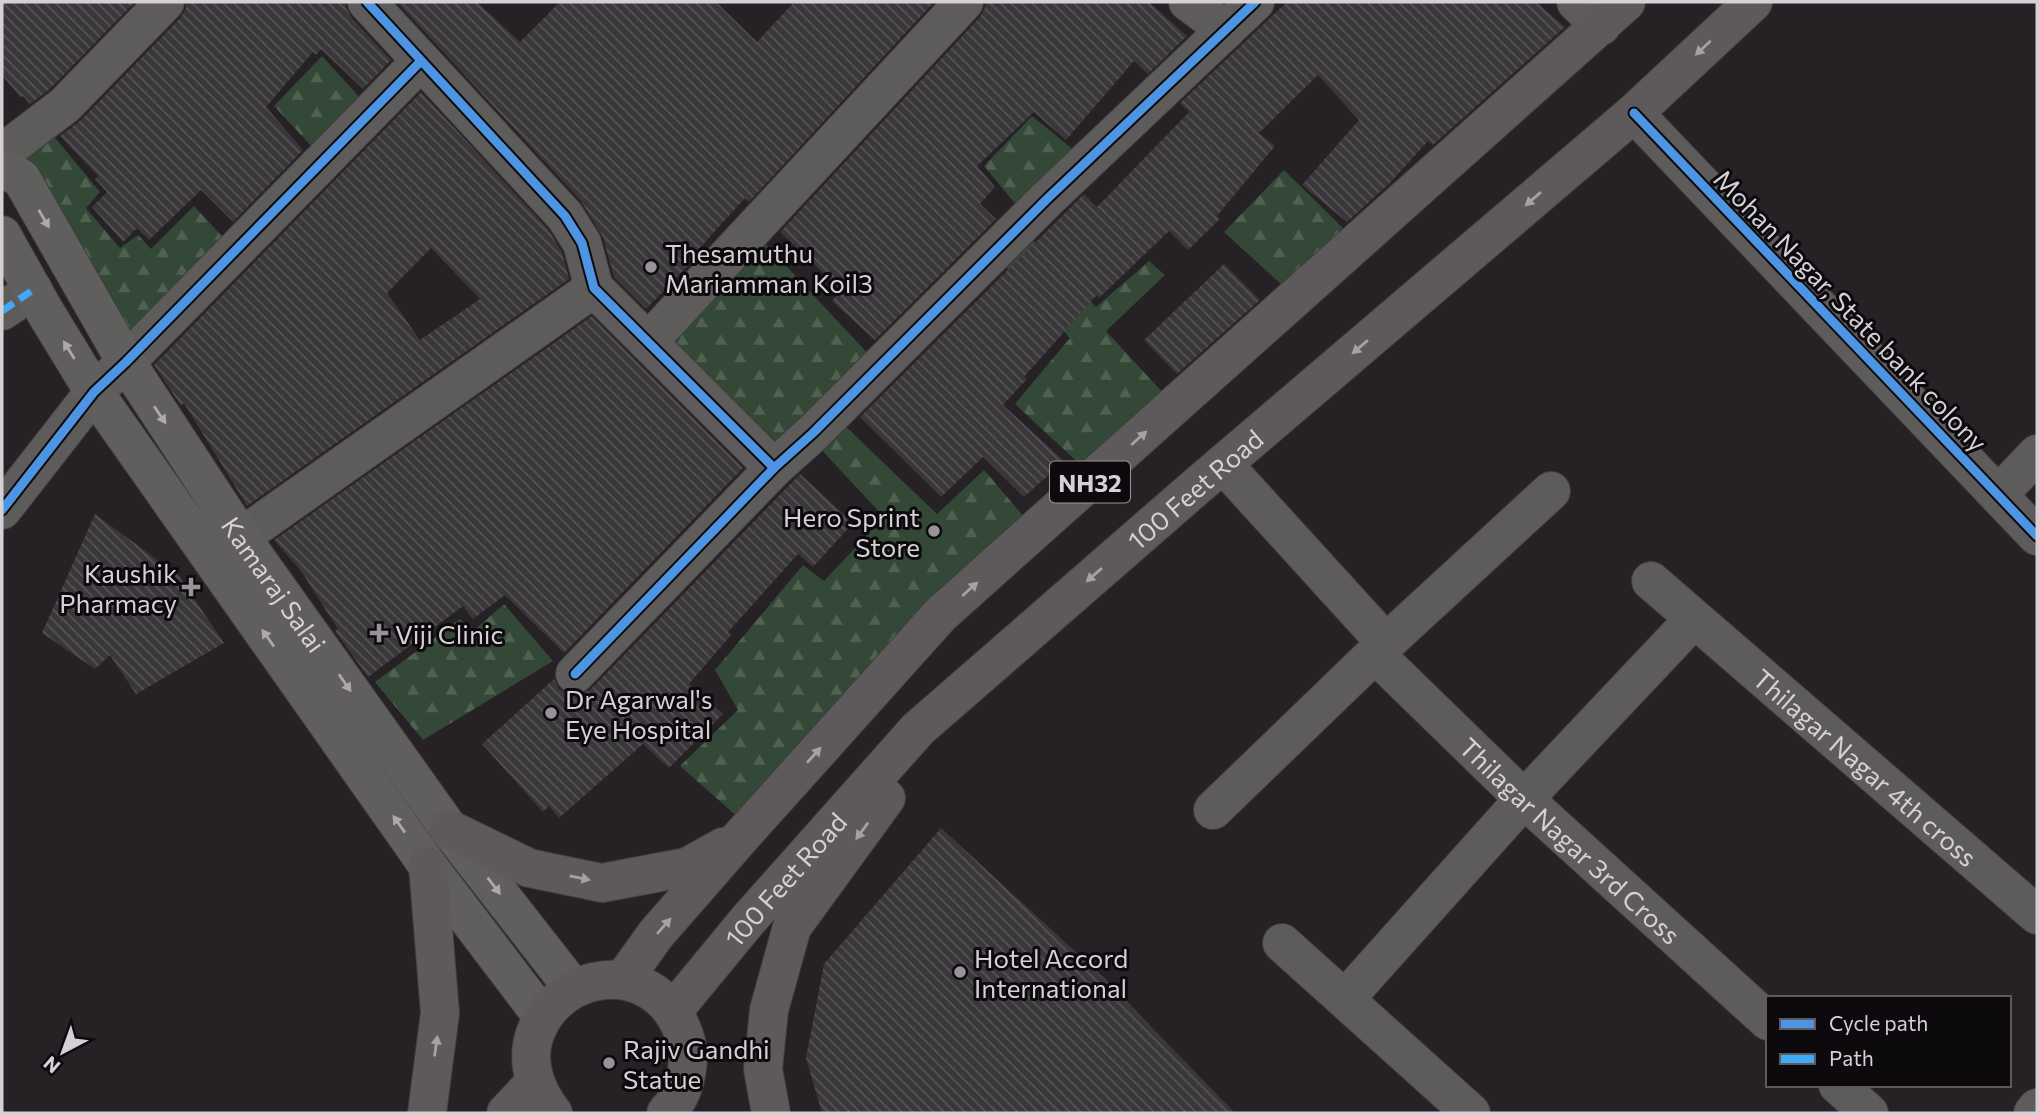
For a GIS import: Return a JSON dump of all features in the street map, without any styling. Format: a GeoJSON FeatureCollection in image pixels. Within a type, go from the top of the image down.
{"type":"FeatureCollection","features":[{"type":"Feature","properties":{"kind":"highway","name":"100 Feet Road"},"geometry":{"type":"LineString","coordinates":[[673,1011],[748,920],[918,730],[1021,638],[1634,113],[1753,2]]}},
{"type":"Feature","properties":{"kind":"highway","name":"NH32"},"geometry":{"type":"LineString","coordinates":[[623,980],[656,934],[942,614],[1601,10]]}},
{"type":"Feature","properties":{"kind":"highway"},"geometry":{"type":"LineString","coordinates":[[771,1113],[763,1069],[769,1010],[792,927],[892,789],[908,760],[918,730]]}},
{"type":"Feature","properties":{"kind":"highway"},"geometry":{"type":"LineString","coordinates":[[449,829],[530,868],[602,883],[687,867],[739,839]]}},
{"type":"Feature","properties":{"kind":"highway"},"geometry":{"type":"LineString","coordinates":[[426,1113],[440,1013],[428,866]]}},
{"type":"Feature","properties":{"kind":"highway"},"geometry":{"type":"LineString","coordinates":[[506,1113],[544,1098],[530,1059],[533,1037],[542,1016],[556,999],[573,988],[598,980],[623,980],[642,986],[659,997],[673,1011],[684,1030],[688,1052],[687,1075],[679,1107]]}},
{"type":"Feature","properties":{"kind":"main road","name":"Kamaraj Salai"},"geometry":{"type":"LineString","coordinates":[[2,169],[21,178],[126,362],[241,537],[449,829],[573,988]]}},
{"type":"Feature","properties":{"kind":"main road","name":"Kamaraj Salai"},"geometry":{"type":"LineString","coordinates":[[2,235],[94,391],[428,866],[542,1016]]}},
{"type":"Feature","properties":{"kind":"street"},"geometry":{"type":"LineString","coordinates":[[2,153],[65,105],[164,2]]}},
{"type":"Feature","properties":{"kind":"street"},"geometry":{"type":"LineString","coordinates":[[367,2],[565,216],[582,243],[594,288],[775,468]]}},
{"type":"Feature","properties":{"kind":"street"},"geometry":{"type":"LineString","coordinates":[[648,342],[964,2]]}},
{"type":"Feature","properties":{"kind":"street"},"geometry":{"type":"LineString","coordinates":[[1188,2],[1226,30]]}},
{"type":"Feature","properties":{"kind":"street"},"geometry":{"type":"LineString","coordinates":[[575,674],[775,468],[1047,199],[1255,2]]}},
{"type":"Feature","properties":{"kind":"street"},"geometry":{"type":"LineString","coordinates":[[2,510],[94,391],[126,362],[421,61]]}},
{"type":"Feature","properties":{"kind":"street","name":"Mohan Nagar, State bank colony"},"geometry":{"type":"LineString","coordinates":[[1634,113],[2037,536]]}},
{"type":"Feature","properties":{"kind":"street"},"geometry":{"type":"LineString","coordinates":[[241,537],[594,288]]}},
{"type":"Feature","properties":{"kind":"street"},"geometry":{"type":"LineString","coordinates":[[2,311],[33,289]]}},
{"type":"Feature","properties":{"kind":"street"},"geometry":{"type":"LineString","coordinates":[[1998,495],[2037,454]]}},
{"type":"Feature","properties":{"kind":"street","name":"Thilagar Nagar 3rd Cross"},"geometry":{"type":"LineString","coordinates":[[1223,464],[1380,649],[1524,799],[1766,1019]]}},
{"type":"Feature","properties":{"kind":"street"},"geometry":{"type":"LineString","coordinates":[[1213,810],[1380,649],[1551,491]]}},
{"type":"Feature","properties":{"kind":"street","name":"Thilagar Nagar 4th cross"},"geometry":{"type":"LineString","coordinates":[[1651,581],[2037,915]]}},
{"type":"Feature","properties":{"kind":"street"},"geometry":{"type":"LineString","coordinates":[[1345,999],[1524,799],[1695,619]]}},
{"type":"Feature","properties":{"kind":"street"},"geometry":{"type":"LineString","coordinates":[[1282,943],[1471,1113]]}},
{"type":"Feature","properties":{"kind":"street"},"geometry":{"type":"LineString","coordinates":[[1840,1087],[1869,1113]]}},
{"type":"Feature","properties":{"kind":"street"},"geometry":{"type":"LineString","coordinates":[[2033,1113],[2037,1108]]}},
{"type":"Feature","properties":{"kind":"green space"},"geometry":{"type":"Polygon","coordinates":[[[322,56],[364,102],[315,150],[274,106],[322,56]]]}},
{"type":"Feature","properties":{"kind":"green space"},"geometry":{"type":"Polygon","coordinates":[[[1032,116],[1076,152],[1018,207],[984,166],[1032,116]]]}},
{"type":"Feature","properties":{"kind":"green space"},"geometry":{"type":"Polygon","coordinates":[[[47,128],[100,192],[86,208],[120,248],[138,235],[151,249],[194,206],[230,245],[134,342],[19,150],[47,128]]]}},
{"type":"Feature","properties":{"kind":"green space"},"geometry":{"type":"Polygon","coordinates":[[[1284,170],[1346,231],[1283,286],[1224,232],[1284,170]]]}},
{"type":"Feature","properties":{"kind":"green space"},"geometry":{"type":"Polygon","coordinates":[[[759,237],[874,360],[780,451],[665,338],[759,237]]]}},
{"type":"Feature","properties":{"kind":"green space"},"geometry":{"type":"Polygon","coordinates":[[[1031,238],[1096,307],[1149,261],[1165,275],[1106,331],[1166,396],[1086,470],[1015,404],[1070,338],[1005,266],[1031,238]]]}},
{"type":"Feature","properties":{"kind":"green space"},"geometry":{"type":"Polygon","coordinates":[[[842,423],[937,514],[984,470],[1026,519],[741,820],[680,766],[738,710],[715,670],[803,565],[824,581],[884,517],[816,444],[842,423]]]}},
{"type":"Feature","properties":{"kind":"green space"},"geometry":{"type":"Polygon","coordinates":[[[504,604],[553,661],[423,740],[375,682],[460,619],[473,631],[504,604]]]}},
{"type":"Feature","properties":{"kind":"building"},"geometry":{"type":"Polygon","coordinates":[[[2,2],[135,2],[50,89],[30,104],[23,96],[21,98],[2,75],[2,2]]]}},
{"type":"Feature","properties":{"kind":"building"},"geometry":{"type":"Polygon","coordinates":[[[186,2],[346,2],[351,17],[391,60],[363,89],[321,49],[316,55],[313,52],[266,107],[303,150],[233,222],[201,190],[149,240],[137,228],[123,242],[92,207],[107,192],[95,179],[98,176],[60,136],[81,120],[181,17],[186,2]]]}},
{"type":"Feature","properties":{"kind":"building"},"geometry":{"type":"Polygon","coordinates":[[[397,2],[477,2],[520,42],[560,2],[716,2],[757,42],[794,2],[934,2],[749,202],[745,198],[697,251],[700,253],[646,309],[614,277],[603,237],[581,201],[397,2]]]}},
{"type":"Feature","properties":{"kind":"building"},"geometry":{"type":"Polygon","coordinates":[[[985,2],[1149,2],[1187,36],[1148,74],[1134,61],[1066,140],[1034,112],[977,166],[995,187],[980,204],[996,219],[875,340],[832,301],[841,290],[780,232],[980,17],[985,2]]]}},
{"type":"Feature","properties":{"kind":"building"},"geometry":{"type":"Polygon","coordinates":[[[1287,2],[1536,2],[1565,27],[1433,145],[1428,141],[1389,184],[1347,222],[1302,185],[1359,120],[1318,75],[1259,133],[1275,146],[1217,216],[1220,219],[1188,250],[1169,231],[1099,298],[1097,295],[1024,377],[1027,379],[1003,405],[1064,461],[1024,497],[983,457],[941,497],[860,417],[1084,194],[1097,207],[1189,112],[1180,103],[1287,2]]]}},
{"type":"Feature","properties":{"kind":"building"},"geometry":{"type":"Polygon","coordinates":[[[421,92],[548,229],[562,252],[569,279],[247,506],[184,403],[181,406],[154,365],[421,92]],[[431,248],[387,293],[420,340],[480,299],[431,248]]]}},
{"type":"Feature","properties":{"kind":"building"},"geometry":{"type":"Polygon","coordinates":[[[1224,264],[1260,300],[1177,374],[1144,340],[1224,264]]]}},
{"type":"Feature","properties":{"kind":"building"},"geometry":{"type":"Polygon","coordinates":[[[592,316],[743,468],[564,653],[505,595],[473,619],[463,606],[368,677],[335,631],[338,629],[301,571],[274,540],[592,316]]]}},
{"type":"Feature","properties":{"kind":"building"},"geometry":{"type":"Polygon","coordinates":[[[800,474],[853,523],[813,567],[798,554],[728,632],[731,635],[689,684],[723,714],[669,768],[643,744],[559,818],[549,806],[543,812],[482,744],[554,679],[559,689],[569,695],[580,695],[591,689],[800,474]]]}},
{"type":"Feature","properties":{"kind":"building"},"geometry":{"type":"Polygon","coordinates":[[[95,514],[179,576],[224,643],[136,694],[110,655],[95,669],[42,633],[95,514]]]}},
{"type":"Feature","properties":{"kind":"building","name":"Hotel Accord International"},"geometry":{"type":"Polygon","coordinates":[[[941,828],[1105,979],[1235,1113],[822,1113],[806,1058],[824,964],[941,828]]]}},
{"type":"Feature","properties":{"kind":"marked path"},"geometry":{"type":"LineString","coordinates":[[2,311],[33,290]]}},
{"type":"Feature","properties":{"kind":"cycle path"},"geometry":{"type":"LineString","coordinates":[[367,2],[565,216],[582,243],[594,288],[774,468]]}},
{"type":"Feature","properties":{"kind":"cycle path"},"geometry":{"type":"LineString","coordinates":[[575,674],[774,468],[813,433],[1047,199],[1255,2]]}},
{"type":"Feature","properties":{"kind":"cycle path"},"geometry":{"type":"LineString","coordinates":[[2,510],[94,392],[421,61]]}},
{"type":"Feature","properties":{"kind":"cycle path"},"geometry":{"type":"LineString","coordinates":[[1634,113],[2037,536]]}},
{"type":"Feature","properties":{"kind":"place","name":"Thesamuthu Mariamman Koil3"},"geometry":{"type":"Point","coordinates":[651,267]}},
{"type":"Feature","properties":{"kind":"place","name":"Hero Sprint Store"},"geometry":{"type":"Point","coordinates":[934,531]}},
{"type":"Feature","properties":{"kind":"place","name":"Kaushik Pharmacy"},"geometry":{"type":"Point","coordinates":[191,587]}},
{"type":"Feature","properties":{"kind":"place","name":"Viji Clinic"},"geometry":{"type":"Point","coordinates":[379,633]}},
{"type":"Feature","properties":{"kind":"place","name":"Dr Agarwal's Eye Hospital"},"geometry":{"type":"Point","coordinates":[551,713]}},
{"type":"Feature","properties":{"kind":"place","name":"Hotel Accord International"},"geometry":{"type":"Point","coordinates":[960,972]}},
{"type":"Feature","properties":{"kind":"place","name":"Rajiv Gandhi Statue"},"geometry":{"type":"Point","coordinates":[609,1063]}}]}
